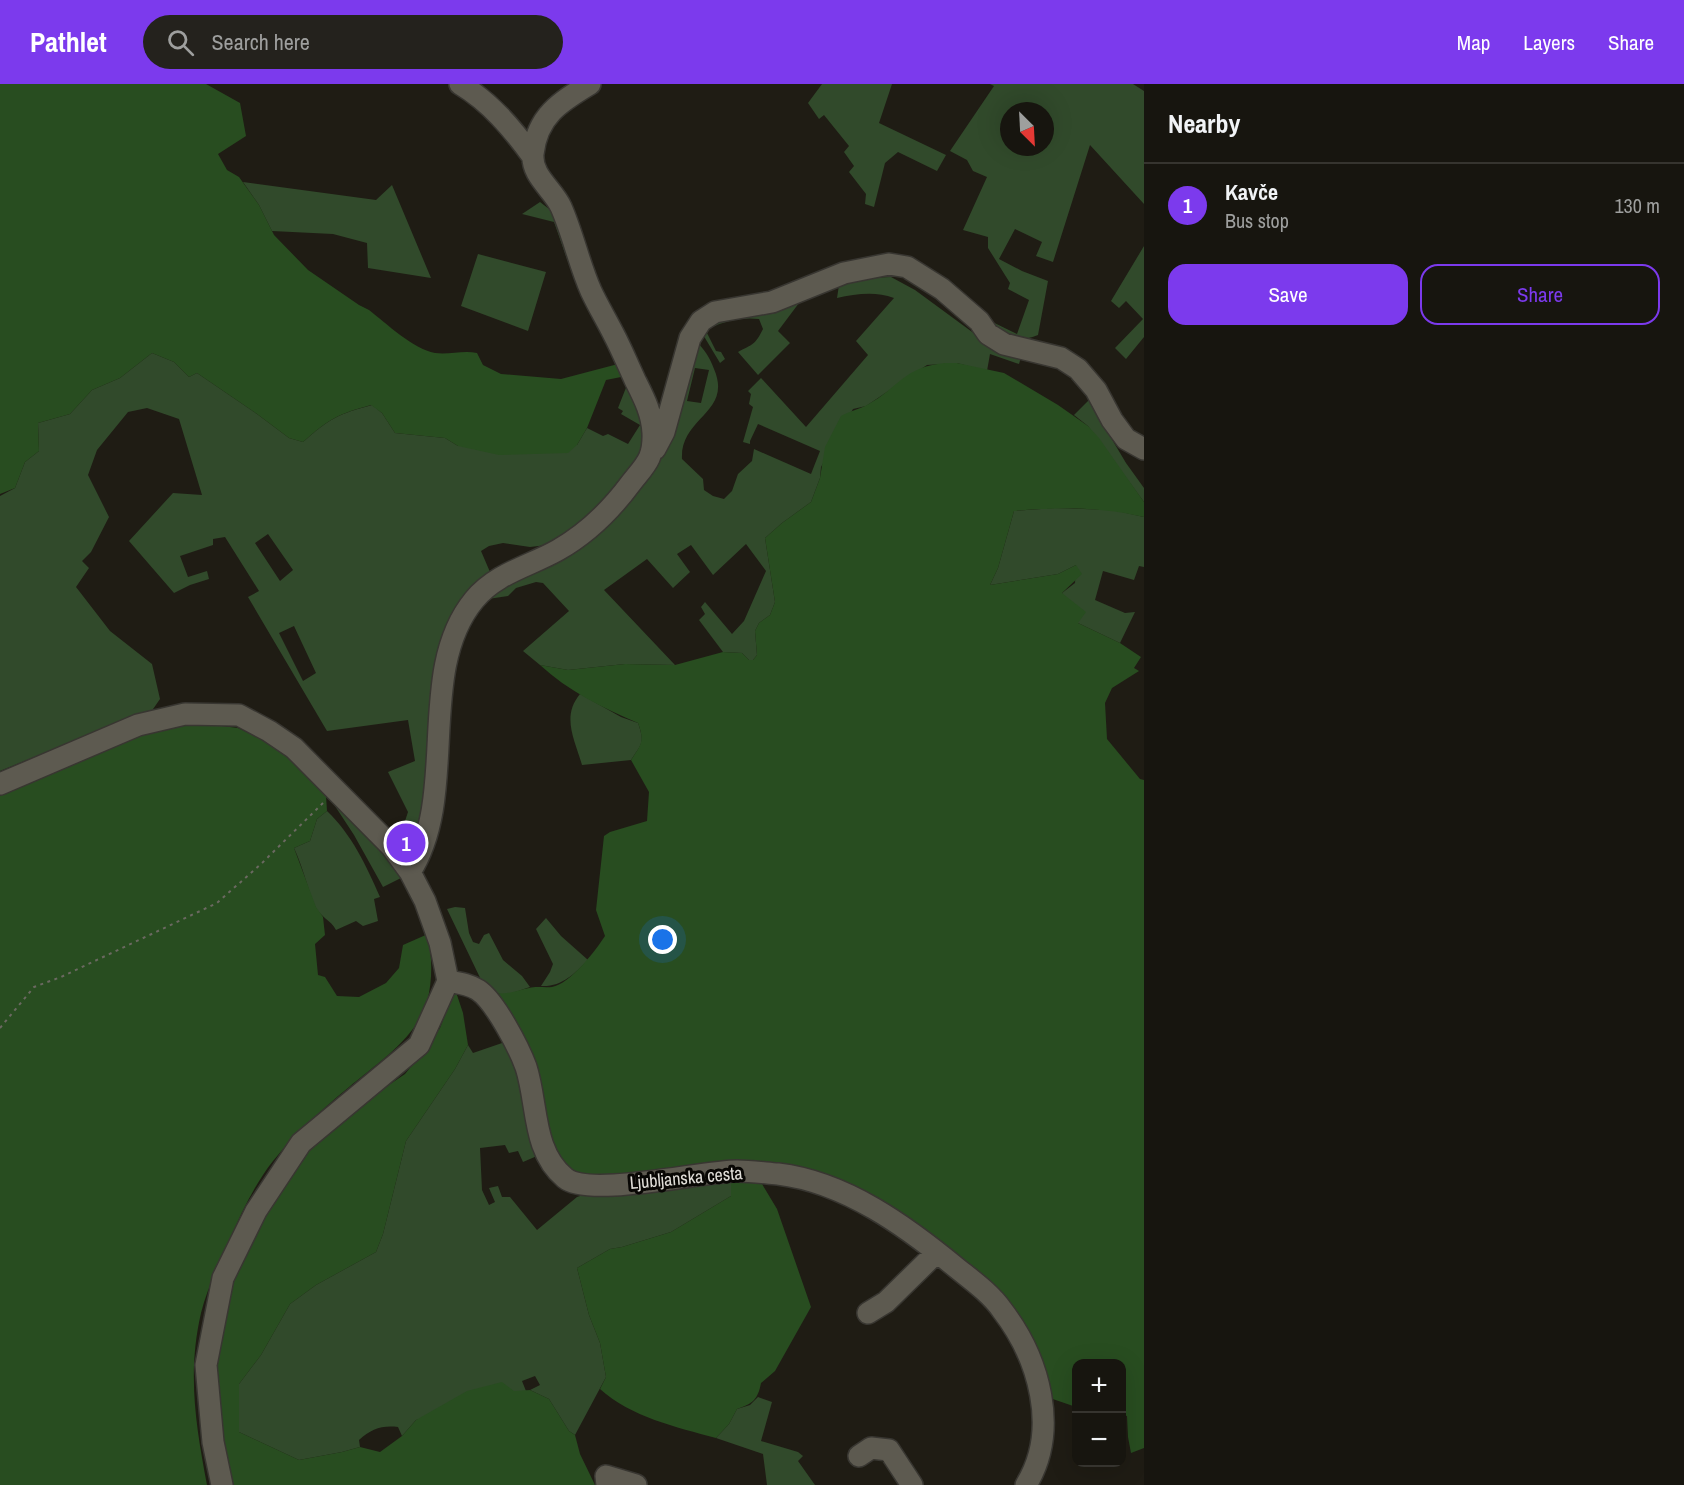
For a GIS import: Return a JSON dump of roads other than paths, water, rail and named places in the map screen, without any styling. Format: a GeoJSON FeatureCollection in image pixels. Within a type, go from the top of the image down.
{"type":"FeatureCollection","features":[{"type":"Feature","properties":{"kind":"street"},"geometry":{"type":"LineString","coordinates":[[460,84],[478,95],[514,132],[533,157],[538,175],[560,205],[590,289],[648,405],[653,434],[651,457]]}},
{"type":"Feature","properties":{"kind":"street"},"geometry":{"type":"LineString","coordinates":[[533,157],[537,134],[548,113],[590,84]]}},
{"type":"Feature","properties":{"kind":"street"},"geometry":{"type":"LineString","coordinates":[[410,872],[428,835],[435,792],[443,677],[462,618],[475,599],[496,581],[558,550],[599,520],[615,505],[651,457],[664,432],[690,338],[701,321],[715,312],[772,302],[844,273],[889,264],[907,267],[942,289],[979,321],[988,334],[1004,344],[1061,358],[1078,369],[1096,390],[1112,420],[1126,439],[1144,449]]}},
{"type":"Feature","properties":{"kind":"street"},"geometry":{"type":"LineString","coordinates":[[0,784],[138,725],[185,714],[239,715],[294,748],[391,846],[410,872],[425,901],[440,943],[448,981],[419,1045],[302,1143],[256,1211],[223,1278],[206,1365],[213,1442],[222,1485]]}},
{"type":"Feature","properties":{"kind":"street","name":"Ljubljanska cesta"},"geometry":{"type":"LineString","coordinates":[[448,981],[467,984],[480,991],[504,1022],[526,1068],[537,1129],[549,1158],[566,1179],[594,1186],[736,1171],[779,1174],[816,1181],[866,1205],[917,1235],[1001,1307],[1020,1336],[1036,1376],[1044,1413],[1041,1450],[1026,1485]]}},
{"type":"Feature","properties":{"kind":"street"},"geometry":{"type":"LineString","coordinates":[[868,1314],[886,1302],[937,1252]]}},
{"type":"Feature","properties":{"kind":"street"},"geometry":{"type":"LineString","coordinates":[[859,1456],[872,1448],[889,1450],[912,1485]]}},
{"type":"Feature","properties":{"kind":"street"},"geometry":{"type":"LineString","coordinates":[[607,1485],[606,1476],[636,1485]]}},
{"type":"Feature","properties":{"kind":"place","name":"Kavče"},"geometry":{"type":"Point","coordinates":[406,843]}}]}
